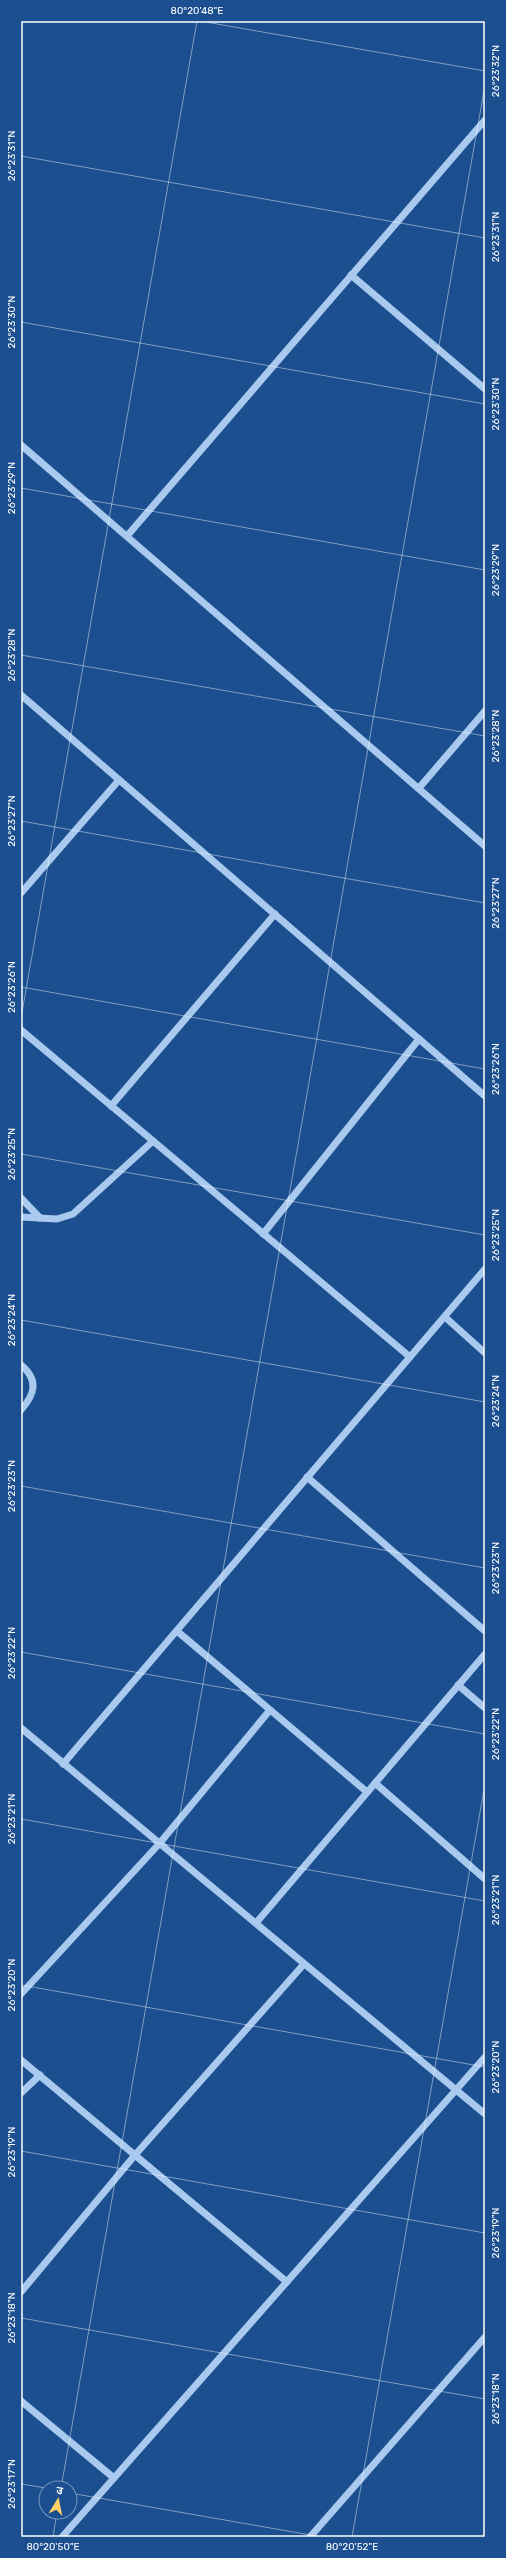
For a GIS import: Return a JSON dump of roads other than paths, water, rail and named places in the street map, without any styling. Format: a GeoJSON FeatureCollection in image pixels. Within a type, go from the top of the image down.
{"type":"FeatureCollection","features":[{"type":"Feature","properties":{"kind":"street"},"geometry":{"type":"LineString","coordinates":[[127,536],[350,275],[485,120]]}},
{"type":"Feature","properties":{"kind":"street"},"geometry":{"type":"LineString","coordinates":[[350,275],[485,389]]}},
{"type":"Feature","properties":{"kind":"street"},"geometry":{"type":"LineString","coordinates":[[21,445],[485,846]]}},
{"type":"Feature","properties":{"kind":"street"},"geometry":{"type":"LineString","coordinates":[[21,695],[485,1096]]}},
{"type":"Feature","properties":{"kind":"street"},"geometry":{"type":"LineString","coordinates":[[419,788],[485,711]]}},
{"type":"Feature","properties":{"kind":"street"},"geometry":{"type":"LineString","coordinates":[[21,894],[119,780]]}},
{"type":"Feature","properties":{"kind":"street"},"geometry":{"type":"LineString","coordinates":[[111,1106],[275,914]]}},
{"type":"Feature","properties":{"kind":"street"},"geometry":{"type":"LineString","coordinates":[[21,1030],[410,1357]]}},
{"type":"Feature","properties":{"kind":"street"},"geometry":{"type":"LineString","coordinates":[[263,1234],[419,1038]]}},
{"type":"Feature","properties":{"kind":"street"},"geometry":{"type":"LineString","coordinates":[[21,1217],[57,1219],[73,1214],[153,1141]]}},
{"type":"Feature","properties":{"kind":"street"},"geometry":{"type":"LineString","coordinates":[[21,1198],[40,1218]]}},
{"type":"Feature","properties":{"kind":"street"},"geometry":{"type":"LineString","coordinates":[[63,1764],[485,1269]]}},
{"type":"Feature","properties":{"kind":"street"},"geometry":{"type":"LineString","coordinates":[[445,1317],[485,1352]]}},
{"type":"Feature","properties":{"kind":"street"},"geometry":{"type":"LineString","coordinates":[[21,1364],[29,1372],[34,1384],[31,1399],[21,1410]]}},
{"type":"Feature","properties":{"kind":"street"},"geometry":{"type":"LineString","coordinates":[[307,1478],[485,1631]]}},
{"type":"Feature","properties":{"kind":"street"},"geometry":{"type":"LineString","coordinates":[[177,1631],[367,1792]]}},
{"type":"Feature","properties":{"kind":"street"},"geometry":{"type":"LineString","coordinates":[[256,1923],[485,1654]]}},
{"type":"Feature","properties":{"kind":"street"},"geometry":{"type":"LineString","coordinates":[[458,1685],[485,1708]]}},
{"type":"Feature","properties":{"kind":"street"},"geometry":{"type":"LineString","coordinates":[[21,1994],[159,1844],[270,1710]]}},
{"type":"Feature","properties":{"kind":"street"},"geometry":{"type":"LineString","coordinates":[[21,1728],[485,2114]]}},
{"type":"Feature","properties":{"kind":"street"},"geometry":{"type":"LineString","coordinates":[[375,1783],[485,1879]]}},
{"type":"Feature","properties":{"kind":"street"},"geometry":{"type":"LineString","coordinates":[[21,2292],[135,2155],[304,1964]]}},
{"type":"Feature","properties":{"kind":"street"},"geometry":{"type":"LineString","coordinates":[[62,2537],[457,2091],[485,2057]]}},
{"type":"Feature","properties":{"kind":"street"},"geometry":{"type":"LineString","coordinates":[[21,2060],[287,2282]]}},
{"type":"Feature","properties":{"kind":"street"},"geometry":{"type":"LineString","coordinates":[[21,2093],[40,2075]]}},
{"type":"Feature","properties":{"kind":"street"},"geometry":{"type":"LineString","coordinates":[[310,2537],[485,2337]]}},
{"type":"Feature","properties":{"kind":"street"},"geometry":{"type":"LineString","coordinates":[[21,2401],[114,2478]]}}]}
